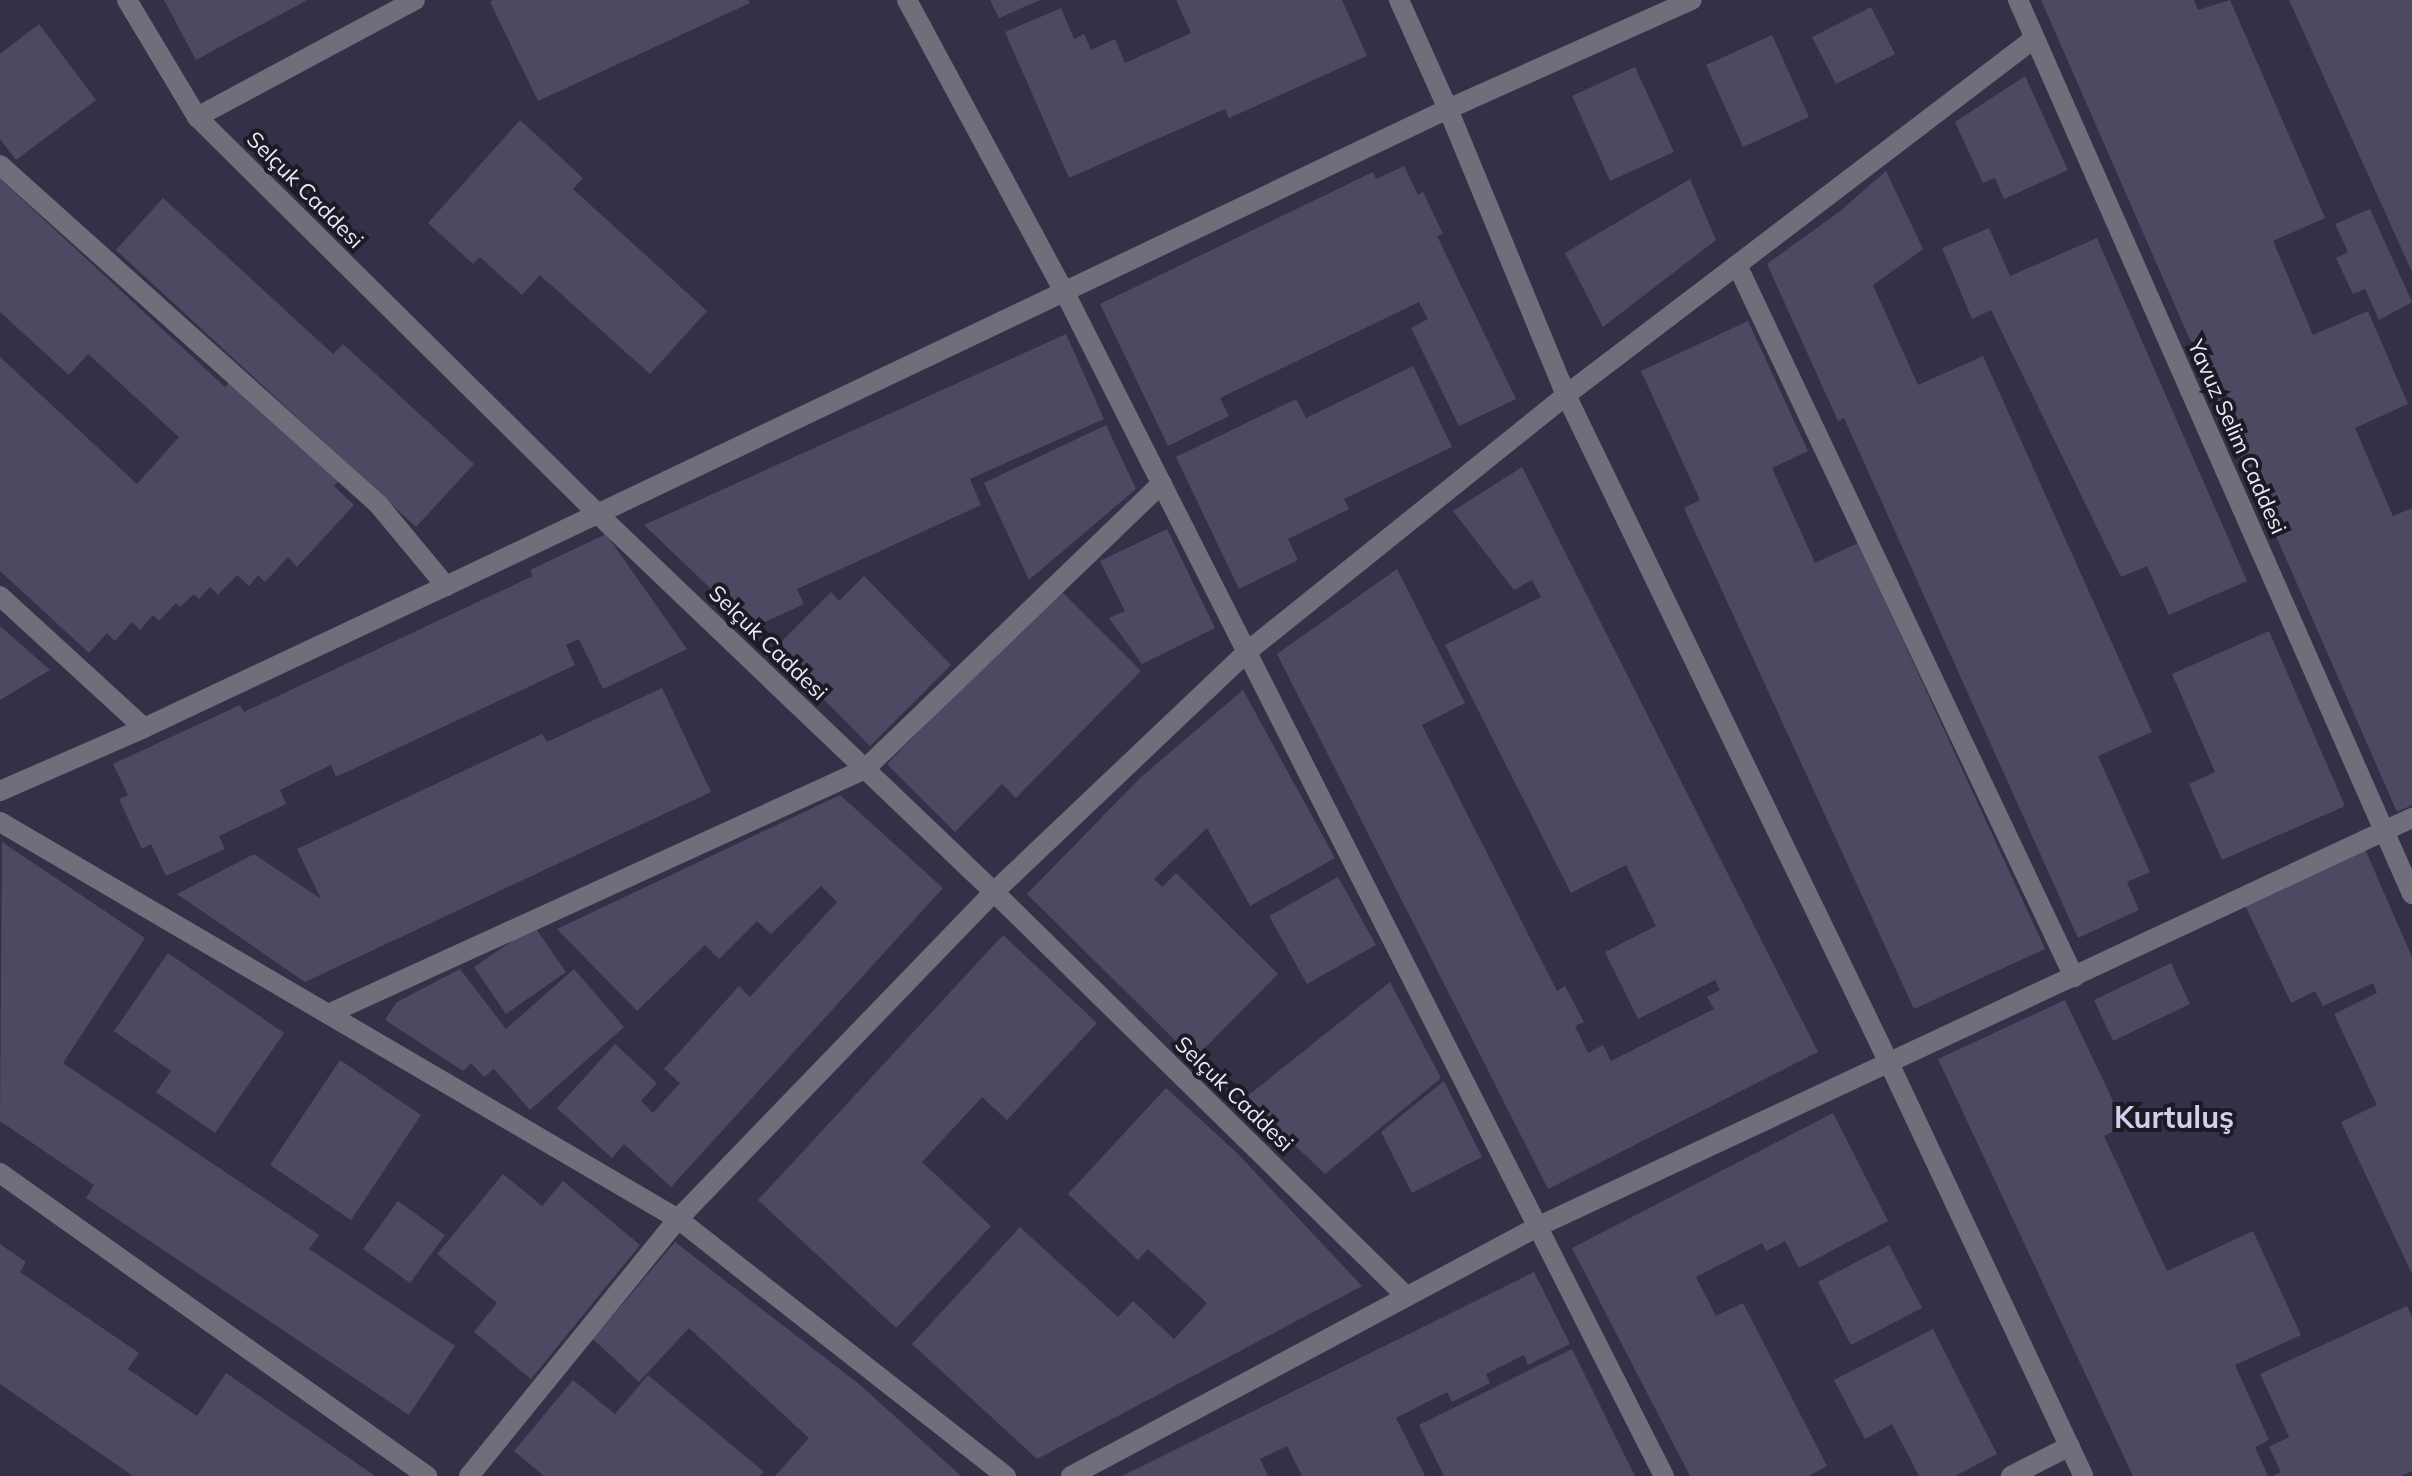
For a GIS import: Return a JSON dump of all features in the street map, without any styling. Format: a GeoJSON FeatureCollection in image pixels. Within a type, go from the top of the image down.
{"type":"FeatureCollection","features":[{"type":"Feature","properties":{"kind":"street","name":"Selçuk Caddesi"},"geometry":{"type":"LineString","coordinates":[[127,0],[197,117],[598,514],[994,892],[1406,1296]]}},
{"type":"Feature","properties":{"kind":"street"},"geometry":{"type":"LineString","coordinates":[[197,117],[415,0]]}},
{"type":"Feature","properties":{"kind":"street"},"geometry":{"type":"LineString","coordinates":[[907,0],[1065,293],[1664,1476]]}},
{"type":"Feature","properties":{"kind":"street"},"geometry":{"type":"LineString","coordinates":[[1399,0],[1448,109],[1566,395],[1890,1065],[2083,1476]]}},
{"type":"Feature","properties":{"kind":"street"},"geometry":{"type":"LineString","coordinates":[[0,791],[144,728],[446,586],[1448,109],[1692,0]]}},
{"type":"Feature","properties":{"kind":"street","name":"Yavuz Selim Caddesi"},"geometry":{"type":"LineString","coordinates":[[2018,0],[2412,894]]}},
{"type":"Feature","properties":{"kind":"street"},"geometry":{"type":"LineString","coordinates":[[469,1476],[678,1219],[994,892],[1248,651],[1566,395],[2035,38]]}},
{"type":"Feature","properties":{"kind":"street"},"geometry":{"type":"LineString","coordinates":[[0,165],[378,504],[446,586]]}},
{"type":"Feature","properties":{"kind":"street"},"geometry":{"type":"LineString","coordinates":[[1737,265],[2074,977]]}},
{"type":"Feature","properties":{"kind":"street"},"geometry":{"type":"LineString","coordinates":[[328,1014],[865,769],[1162,483]]}},
{"type":"Feature","properties":{"kind":"street"},"geometry":{"type":"LineString","coordinates":[[0,596],[144,728]]}},
{"type":"Feature","properties":{"kind":"street"},"geometry":{"type":"LineString","coordinates":[[1071,1476],[1539,1226],[1890,1065],[2412,818]]}},
{"type":"Feature","properties":{"kind":"street"},"geometry":{"type":"LineString","coordinates":[[0,822],[678,1219],[1006,1476]]}},
{"type":"Feature","properties":{"kind":"street"},"geometry":{"type":"LineString","coordinates":[[0,1173],[427,1476]]}},
{"type":"Feature","properties":{"kind":"street"},"geometry":{"type":"LineString","coordinates":[[2011,1476],[2070,1446]]}},
{"type":"Feature","properties":{"kind":"building"},"geometry":{"type":"Polygon","coordinates":[[[164,0],[307,0],[196,60],[164,0]]]}},
{"type":"Feature","properties":{"kind":"building"},"geometry":{"type":"Polygon","coordinates":[[[748,0],[750,3],[538,101],[490,2],[748,0]]]}},
{"type":"Feature","properties":{"kind":"building"},"geometry":{"type":"Polygon","coordinates":[[[990,0],[1040,0],[999,18],[990,0]]]}},
{"type":"Feature","properties":{"kind":"building"},"geometry":{"type":"Polygon","coordinates":[[[1176,0],[1342,0],[1367,56],[1229,118],[1225,109],[1069,178],[1005,32],[1061,8],[1074,39],[1084,34],[1091,50],[1115,39],[1125,63],[1191,33],[1176,0]]]}},
{"type":"Feature","properties":{"kind":"building"},"geometry":{"type":"Polygon","coordinates":[[[2041,0],[2194,0],[2198,10],[2230,0],[2325,218],[2273,241],[2313,335],[2368,311],[2408,404],[2355,428],[2393,516],[2412,508],[2412,805],[2397,812],[2041,0]]]}},
{"type":"Feature","properties":{"kind":"building"},"geometry":{"type":"Polygon","coordinates":[[[2289,0],[2412,0],[2412,272],[2323,75],[2289,0]]]}},
{"type":"Feature","properties":{"kind":"building"},"geometry":{"type":"Polygon","coordinates":[[[1871,7],[1895,54],[1836,84],[1812,37],[1871,7]]]}},
{"type":"Feature","properties":{"kind":"building"},"geometry":{"type":"Polygon","coordinates":[[[39,24],[96,100],[16,160],[0,139],[0,54],[39,24]]]}},
{"type":"Feature","properties":{"kind":"building"},"geometry":{"type":"Polygon","coordinates":[[[1772,35],[1809,117],[1743,147],[1706,65],[1772,35]]]}},
{"type":"Feature","properties":{"kind":"building"},"geometry":{"type":"Polygon","coordinates":[[[1635,67],[1674,152],[1610,181],[1572,96],[1635,67]]]}},
{"type":"Feature","properties":{"kind":"building"},"geometry":{"type":"Polygon","coordinates":[[[2025,76],[2068,170],[2004,199],[1995,178],[1983,183],[1955,122],[2025,76]]]}},
{"type":"Feature","properties":{"kind":"building"},"geometry":{"type":"Polygon","coordinates":[[[520,120],[583,178],[573,189],[707,311],[650,374],[540,275],[522,295],[480,257],[473,264],[428,223],[520,120]]]}},
{"type":"Feature","properties":{"kind":"building"},"geometry":{"type":"Polygon","coordinates":[[[1404,166],[1418,195],[1423,192],[1443,234],[1437,236],[1516,399],[1459,426],[1411,328],[1428,319],[1419,302],[1220,398],[1229,416],[1168,446],[1100,304],[1373,172],[1376,179],[1404,166]]]}},
{"type":"Feature","properties":{"kind":"building"},"geometry":{"type":"Polygon","coordinates":[[[1886,171],[1923,249],[1873,285],[1918,385],[1983,356],[2152,732],[2098,756],[2150,872],[2127,882],[2139,910],[2078,938],[1844,418],[1838,421],[1767,264],[1840,211],[1886,171]]]}},
{"type":"Feature","properties":{"kind":"building"},"geometry":{"type":"Polygon","coordinates":[[[0,179],[225,387],[233,379],[341,478],[334,486],[354,505],[297,567],[288,557],[265,582],[258,575],[249,586],[237,575],[218,595],[210,587],[199,599],[194,594],[180,607],[176,603],[159,621],[153,615],[140,630],[132,622],[115,641],[107,633],[89,653],[0,571],[0,357],[137,484],[179,437],[88,354],[69,375],[0,312],[0,179]]]}},
{"type":"Feature","properties":{"kind":"building"},"geometry":{"type":"Polygon","coordinates":[[[1690,179],[1716,240],[1603,327],[1565,253],[1690,179]]]}},
{"type":"Feature","properties":{"kind":"building"},"geometry":{"type":"Polygon","coordinates":[[[163,198],[333,354],[343,344],[474,464],[416,527],[116,250],[163,198]]]}},
{"type":"Feature","properties":{"kind":"building"},"geometry":{"type":"Polygon","coordinates":[[[2370,209],[2412,302],[2379,320],[2365,289],[2353,294],[2336,258],[2348,252],[2335,224],[2370,209]]]}},
{"type":"Feature","properties":{"kind":"building"},"geometry":{"type":"Polygon","coordinates":[[[1989,228],[2010,276],[2097,238],[2247,581],[2169,615],[2147,566],[2121,577],[1991,310],[1972,319],[1942,248],[1989,228]]]}},
{"type":"Feature","properties":{"kind":"building"},"geometry":{"type":"Polygon","coordinates":[[[1748,321],[1808,451],[1772,468],[1815,563],[1858,543],[2045,949],[1914,1009],[1684,508],[1700,500],[1641,371],[1748,321]]]}},
{"type":"Feature","properties":{"kind":"building"},"geometry":{"type":"Polygon","coordinates":[[[1066,334],[1104,419],[970,479],[981,505],[797,589],[804,604],[752,628],[644,525],[1066,334]]]}},
{"type":"Feature","properties":{"kind":"building"},"geometry":{"type":"Polygon","coordinates":[[[1413,366],[1452,447],[1344,499],[1349,509],[1288,539],[1298,560],[1239,589],[1176,457],[1296,399],[1306,418],[1413,366]]]}},
{"type":"Feature","properties":{"kind":"building"},"geometry":{"type":"Polygon","coordinates":[[[1106,425],[1136,489],[1029,580],[984,483],[1106,425]]]}},
{"type":"Feature","properties":{"kind":"building"},"geometry":{"type":"Polygon","coordinates":[[[1522,467],[1818,1052],[1548,1189],[1277,654],[1397,569],[1465,703],[1422,725],[1557,991],[1565,986],[1584,1022],[1575,1026],[1588,1053],[1603,1045],[1611,1061],[1714,1009],[1707,997],[1720,990],[1715,980],[1638,1019],[1605,952],[1656,926],[1626,865],[1571,893],[1445,645],[1541,597],[1532,580],[1514,590],[1453,511],[1522,467]]]}},
{"type":"Feature","properties":{"kind":"building"},"geometry":{"type":"Polygon","coordinates":[[[1167,529],[1215,628],[1142,664],[1109,618],[1125,611],[1100,561],[1167,529]]]}},
{"type":"Feature","properties":{"kind":"building"},"geometry":{"type":"Polygon","coordinates":[[[606,534],[687,649],[603,689],[579,639],[566,645],[575,665],[336,777],[331,765],[280,790],[286,804],[219,836],[225,849],[166,876],[151,844],[142,849],[119,799],[128,795],[113,764],[240,705],[244,712],[533,576],[530,570],[606,534]]]}},
{"type":"Feature","properties":{"kind":"building"},"geometry":{"type":"Polygon","coordinates":[[[864,576],[951,665],[870,746],[774,649],[831,592],[839,601],[864,576]]]}},
{"type":"Feature","properties":{"kind":"building"},"geometry":{"type":"Polygon","coordinates":[[[1059,589],[1141,671],[1016,798],[1002,784],[955,832],[887,764],[1059,589]]]}},
{"type":"Feature","properties":{"kind":"building"},"geometry":{"type":"Polygon","coordinates":[[[0,626],[50,670],[0,700],[0,626]]]}},
{"type":"Feature","properties":{"kind":"building"},"geometry":{"type":"Polygon","coordinates":[[[2269,631],[2345,806],[2222,860],[2189,784],[2215,772],[2172,674],[2269,631]]]}},
{"type":"Feature","properties":{"kind":"building"},"geometry":{"type":"Polygon","coordinates":[[[662,688],[711,792],[305,982],[177,894],[254,854],[321,899],[297,849],[542,734],[547,742],[662,688]]]}},
{"type":"Feature","properties":{"kind":"building"},"geometry":{"type":"Polygon","coordinates":[[[1243,690],[1335,858],[1250,906],[1207,828],[1154,879],[1162,887],[1176,873],[1278,974],[1194,1059],[1027,894],[1140,778],[1243,690]]]}},
{"type":"Feature","properties":{"kind":"building"},"geometry":{"type":"Polygon","coordinates":[[[840,795],[943,888],[671,1187],[624,1144],[612,1158],[557,1108],[615,1044],[657,1083],[641,1101],[653,1113],[680,1083],[664,1069],[739,986],[750,997],[837,902],[821,886],[771,934],[757,921],[719,959],[705,945],[637,1011],[557,929],[840,795]]]}},
{"type":"Feature","properties":{"kind":"building"},"geometry":{"type":"Polygon","coordinates":[[[2,842],[145,938],[63,1063],[319,1235],[309,1249],[455,1346],[409,1415],[86,1198],[94,1185],[0,1121],[2,842]]]}},
{"type":"Feature","properties":{"kind":"building"},"geometry":{"type":"Polygon","coordinates":[[[2365,849],[2412,957],[2412,1274],[2341,1122],[2377,1105],[2334,1014],[2377,993],[2373,983],[2323,1006],[2315,991],[2291,1003],[2245,905],[2365,849]]]}},
{"type":"Feature","properties":{"kind":"building"},"geometry":{"type":"Polygon","coordinates":[[[1338,877],[1376,945],[1307,984],[1269,916],[1338,877]]]}},
{"type":"Feature","properties":{"kind":"building"},"geometry":{"type":"Polygon","coordinates":[[[534,926],[566,972],[506,1014],[474,967],[534,926]]]}},
{"type":"Feature","properties":{"kind":"building"},"geometry":{"type":"Polygon","coordinates":[[[1003,935],[1097,1023],[1007,1120],[982,1097],[922,1162],[991,1226],[896,1328],[758,1200],[1003,935]]]}},
{"type":"Feature","properties":{"kind":"building"},"geometry":{"type":"Polygon","coordinates":[[[168,953],[284,1033],[215,1133],[156,1092],[171,1071],[114,1031],[168,953]]]}},
{"type":"Feature","properties":{"kind":"building"},"geometry":{"type":"Polygon","coordinates":[[[2171,963],[2190,1004],[2113,1041],[2094,1000],[2171,963]]]}},
{"type":"Feature","properties":{"kind":"building"},"geometry":{"type":"Polygon","coordinates":[[[460,969],[506,1029],[574,969],[624,1027],[530,1110],[494,1069],[484,1077],[471,1063],[463,1071],[385,1020],[397,1002],[460,969]]]}},
{"type":"Feature","properties":{"kind":"building"},"geometry":{"type":"Polygon","coordinates":[[[1390,982],[1441,1078],[1325,1174],[1245,1098],[1390,982]]]}},
{"type":"Feature","properties":{"kind":"building"},"geometry":{"type":"Polygon","coordinates":[[[2065,1000],[2125,1126],[2104,1136],[2167,1271],[2253,1231],[2301,1335],[2235,1365],[2269,1440],[2255,1447],[2268,1476],[2133,1476],[1938,1059],[2065,1000]]]}},
{"type":"Feature","properties":{"kind":"building"},"geometry":{"type":"Polygon","coordinates":[[[340,1060],[421,1115],[351,1220],[270,1165],[340,1060]]]}},
{"type":"Feature","properties":{"kind":"building"},"geometry":{"type":"Polygon","coordinates":[[[1444,1081],[1482,1157],[1412,1193],[1381,1132],[1444,1081]]]}},
{"type":"Feature","properties":{"kind":"building"},"geometry":{"type":"Polygon","coordinates":[[[1166,1088],[1237,1153],[1362,1286],[1037,1459],[912,1344],[1020,1227],[1118,1317],[1133,1301],[1174,1339],[1207,1303],[1148,1249],[1138,1260],[1068,1194],[1166,1088]]]}},
{"type":"Feature","properties":{"kind":"building"},"geometry":{"type":"Polygon","coordinates":[[[1833,1113],[1888,1221],[1799,1268],[1785,1241],[1766,1251],[1762,1243],[1696,1277],[1716,1316],[1743,1303],[1827,1466],[1809,1476],[1690,1476],[1572,1248],[1833,1113]]]}},
{"type":"Feature","properties":{"kind":"building"},"geometry":{"type":"Polygon","coordinates":[[[503,1174],[542,1206],[563,1181],[640,1245],[531,1379],[474,1332],[497,1303],[437,1254],[503,1174]]]}},
{"type":"Feature","properties":{"kind":"building"},"geometry":{"type":"Polygon","coordinates":[[[398,1201],[445,1235],[410,1283],[363,1249],[398,1201]]]}},
{"type":"Feature","properties":{"kind":"building"},"geometry":{"type":"Polygon","coordinates":[[[675,1242],[859,1384],[961,1476],[775,1476],[809,1438],[689,1328],[639,1382],[593,1339],[675,1242]]]}},
{"type":"Feature","properties":{"kind":"building"},"geometry":{"type":"Polygon","coordinates":[[[0,1244],[26,1262],[20,1272],[139,1353],[128,1369],[197,1416],[226,1373],[375,1476],[133,1476],[0,1384],[0,1244]]]}},
{"type":"Feature","properties":{"kind":"building"},"geometry":{"type":"Polygon","coordinates":[[[1889,1245],[1922,1308],[1851,1345],[1818,1282],[1889,1245]]]}},
{"type":"Feature","properties":{"kind":"building"},"geometry":{"type":"Polygon","coordinates":[[[1534,1272],[1570,1344],[1528,1365],[1524,1355],[1486,1374],[1490,1383],[1452,1402],[1447,1392],[1396,1418],[1425,1476],[1302,1476],[1287,1446],[1260,1459],[1268,1476],[1122,1476],[1534,1272]]]}},
{"type":"Feature","properties":{"kind":"building"},"geometry":{"type":"Polygon","coordinates":[[[2407,1306],[2412,1317],[2412,1471],[2401,1476],[2273,1476],[2281,1472],[2269,1447],[2289,1437],[2260,1374],[2407,1306]]]}},
{"type":"Feature","properties":{"kind":"building"},"geometry":{"type":"Polygon","coordinates":[[[1933,1329],[1997,1454],[1955,1476],[1919,1476],[1892,1424],[1865,1439],[1834,1380],[1933,1329]]]}},
{"type":"Feature","properties":{"kind":"building"},"geometry":{"type":"Polygon","coordinates":[[[1572,1349],[1635,1476],[1444,1476],[1419,1425],[1572,1349]]]}},
{"type":"Feature","properties":{"kind":"building"},"geometry":{"type":"Polygon","coordinates":[[[648,1375],[764,1472],[760,1476],[544,1476],[514,1451],[573,1380],[615,1414],[648,1375]]]}},
{"type":"Feature","properties":{"kind":"district","name":"Kurtuluş"},"geometry":{"type":"Point","coordinates":[2174,1117]}}]}
